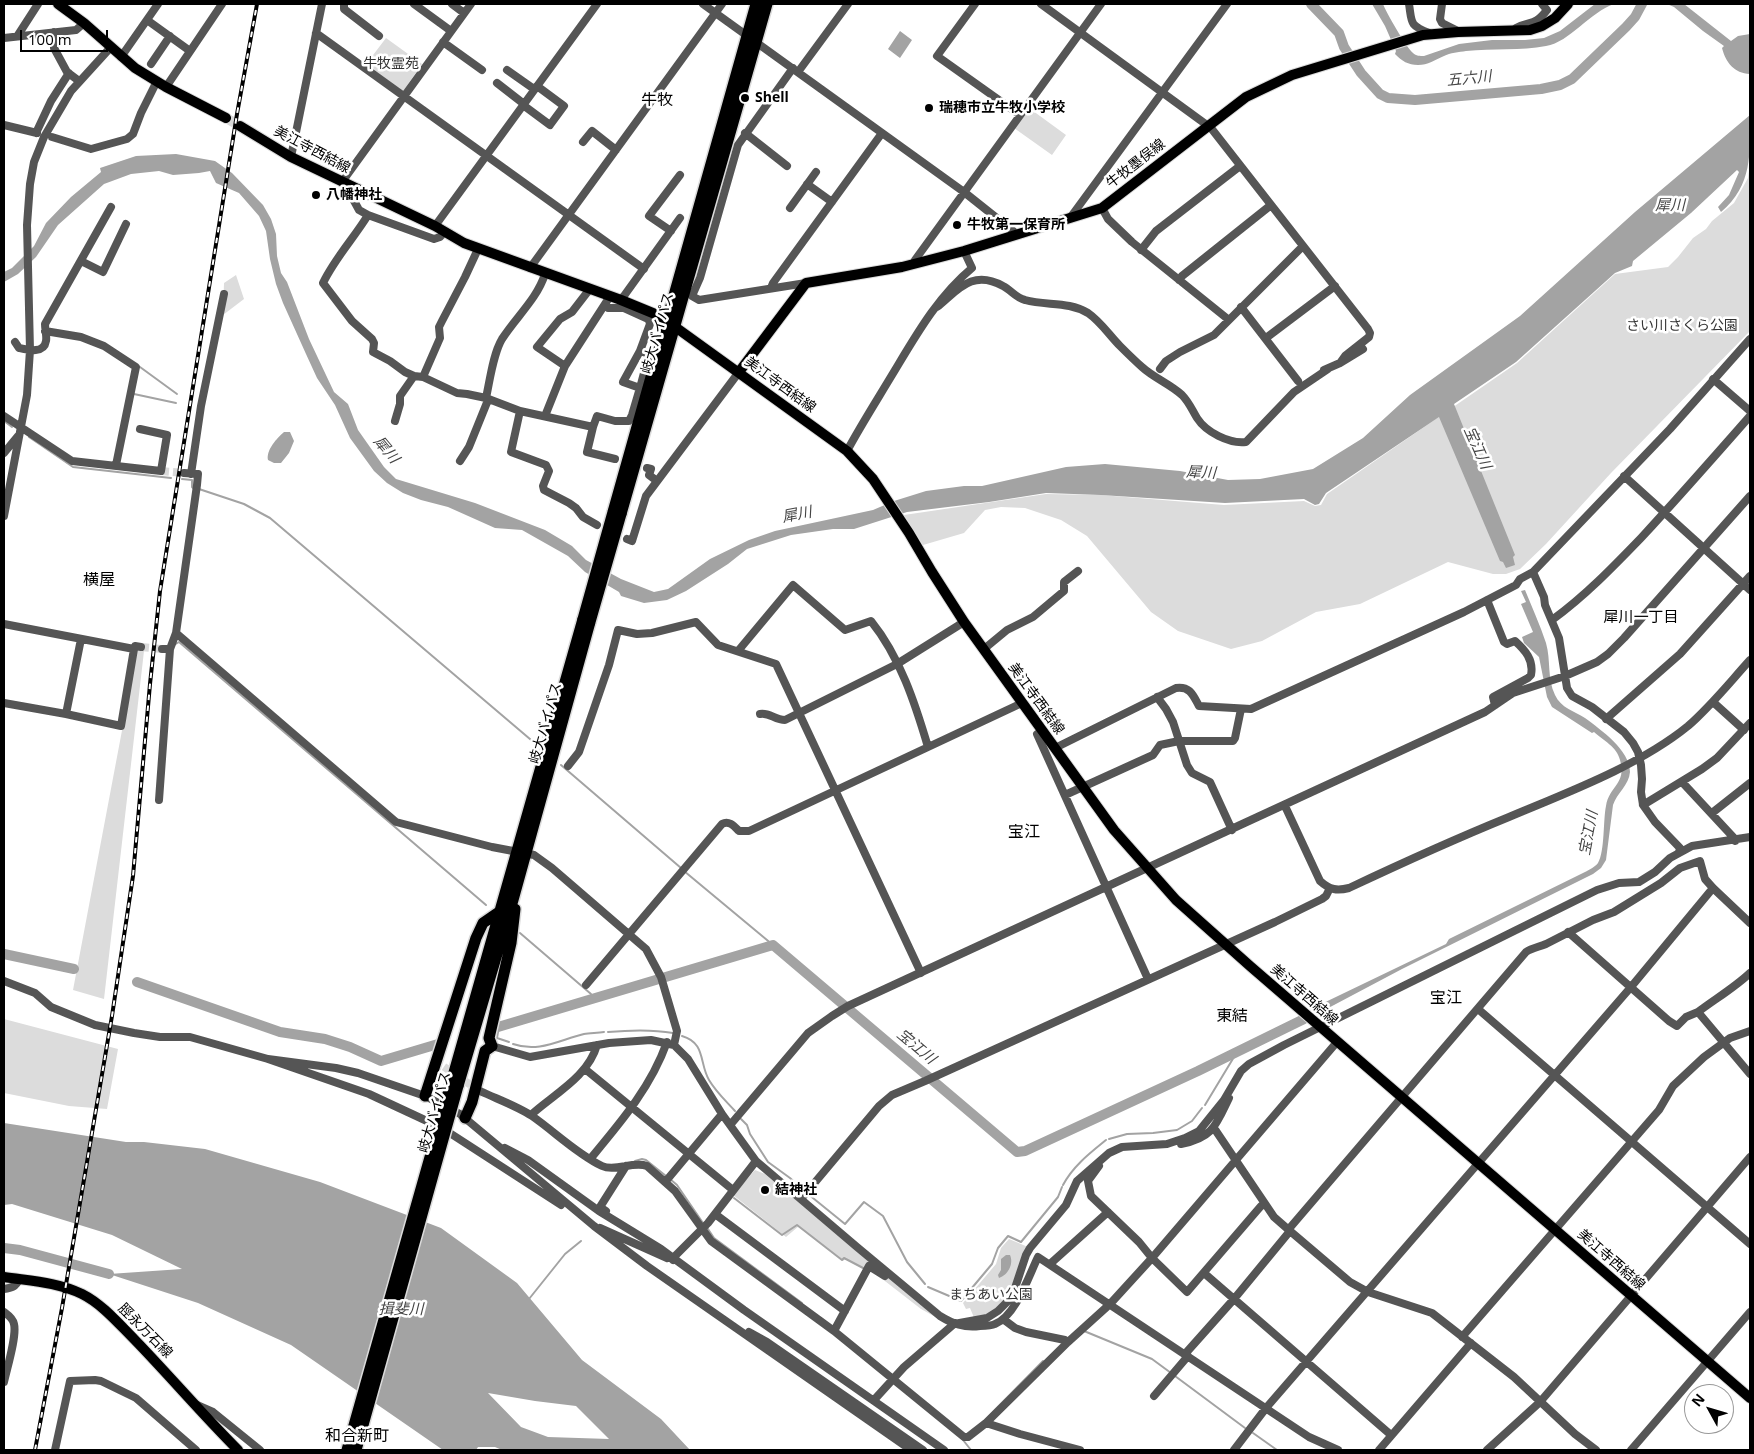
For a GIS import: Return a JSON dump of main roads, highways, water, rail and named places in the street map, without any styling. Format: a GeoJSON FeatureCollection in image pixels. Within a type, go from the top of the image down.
{"type":"FeatureCollection","features":[{"type":"Feature","properties":{"kind":"highway","name":"岐大バイパス"},"geometry":{"type":"LineString","coordinates":[[356,1450],[499,912],[521,853],[671,324],[751,38],[756,4]]}},
{"type":"Feature","properties":{"kind":"highway","name":"岐大バイパス"},"geometry":{"type":"LineString","coordinates":[[751,38],[767,4]]}},
{"type":"Feature","properties":{"kind":"highway","name":"岐大バイパス"},"geometry":{"type":"LineString","coordinates":[[347,1450],[454,1084],[513,900],[521,853]]}},
{"type":"Feature","properties":{"kind":"highway"},"geometry":{"type":"LineString","coordinates":[[464,1118],[472,1102],[485,1051],[492,1046],[489,1038],[512,943],[515,908],[513,900]]}},
{"type":"Feature","properties":{"kind":"highway"},"geometry":{"type":"LineString","coordinates":[[425,1096],[476,938],[483,923],[499,912]]}},
{"type":"Feature","properties":{"kind":"main road"},"geometry":{"type":"LineString","coordinates":[[58,4],[84,23],[121,58],[166,87],[226,118]]}},
{"type":"Feature","properties":{"kind":"main road","name":"牛牧墨俣線"},"geometry":{"type":"LineString","coordinates":[[738,372],[806,283],[914,264],[964,251],[1102,208],[1246,97],[1292,75],[1427,34],[1530,30],[1542,26],[1555,18],[1568,4]]}},
{"type":"Feature","properties":{"kind":"main road","name":"美江寺西結線"},"geometry":{"type":"LineString","coordinates":[[240,126],[291,157],[440,229],[464,243],[589,290],[607,301],[621,300],[660,316],[847,451],[873,479],[964,622],[1114,830],[1176,900],[1224,944],[1750,1398]]}},
{"type":"Feature","properties":{"kind":"main road","name":"脛永万石線"},"geometry":{"type":"LineString","coordinates":[[4,1277],[56,1284],[83,1294],[105,1310],[238,1450]]}},
{"type":"Feature","properties":{"kind":"water"},"geometry":{"type":"Polygon","coordinates":[[[1372,4],[1383,4],[1396,29],[1413,53],[1424,56],[1459,44],[1492,40],[1544,38],[1560,31],[1595,4],[1614,4],[1597,13],[1563,39],[1546,46],[1458,52],[1418,65],[1405,62],[1395,54],[1396,51],[1385,26],[1372,4]]]}},
{"type":"Feature","properties":{"kind":"water"},"geometry":{"type":"Polygon","coordinates":[[[1667,4],[1684,4],[1731,41],[1738,36],[1750,34],[1750,74],[1739,72],[1735,69],[1728,63],[1722,48],[1724,46],[1674,7],[1667,4]]]}},
{"type":"Feature","properties":{"kind":"water"},"geometry":{"type":"Polygon","coordinates":[[[900,31],[912,40],[900,58],[888,49],[900,31]]]}},
{"type":"Feature","properties":{"kind":"water","name":"犀川"},"geometry":{"type":"Polygon","coordinates":[[[1750,115],[1748,168],[1739,191],[1721,212],[1718,207],[1729,195],[1739,172],[1737,170],[1691,213],[1633,261],[1632,266],[1615,273],[1516,362],[1454,404],[1515,555],[1513,557],[1515,565],[1506,568],[1503,562],[1500,561],[1439,417],[1326,493],[1319,504],[1315,505],[1304,499],[1225,503],[1046,493],[907,512],[854,529],[833,529],[791,535],[747,549],[728,564],[686,591],[667,600],[644,603],[621,596],[619,592],[585,572],[568,556],[522,530],[495,528],[448,507],[403,493],[387,483],[374,471],[350,438],[335,405],[317,378],[283,303],[270,259],[266,231],[259,216],[239,193],[216,183],[210,171],[173,175],[159,171],[131,174],[104,184],[58,225],[36,257],[18,274],[4,282],[4,272],[12,268],[34,246],[46,223],[71,197],[101,172],[100,168],[136,156],[176,154],[215,161],[232,173],[263,205],[271,219],[276,234],[277,256],[281,273],[287,282],[309,339],[334,392],[348,404],[358,430],[384,467],[396,479],[475,503],[545,530],[572,546],[586,560],[621,579],[654,592],[668,589],[710,559],[749,540],[775,531],[873,510],[926,491],[964,486],[982,486],[1066,467],[1105,464],[1180,471],[1228,480],[1260,479],[1313,469],[1363,438],[1410,395],[1520,316],[1635,212],[1750,115]]]}},
{"type":"Feature","properties":{"kind":"water"},"geometry":{"type":"Polygon","coordinates":[[[284,432],[290,432],[294,441],[289,453],[281,463],[274,463],[268,460],[270,448],[284,432]]]}},
{"type":"Feature","properties":{"kind":"water","name":"宝江川"},"geometry":{"type":"Polygon","coordinates":[[[1525,590],[1546,643],[1551,683],[1555,695],[1564,706],[1585,718],[1614,741],[1629,764],[1629,777],[1613,805],[1606,860],[1601,868],[1593,874],[1402,969],[1317,1014],[1313,1008],[1446,944],[1449,939],[1587,871],[1598,863],[1602,851],[1608,799],[1621,774],[1620,760],[1616,751],[1594,732],[1592,733],[1552,707],[1547,697],[1539,657],[1524,643],[1522,637],[1533,632],[1521,604],[1526,602],[1521,591],[1525,590]]]}},
{"type":"Feature","properties":{"kind":"water","name":"揖斐川"},"geometry":{"type":"Polygon","coordinates":[[[4,1123],[126,1142],[144,1142],[205,1149],[320,1182],[441,1228],[517,1283],[582,1360],[661,1419],[690,1450],[502,1450],[495,1447],[478,1447],[476,1450],[443,1450],[291,1345],[198,1303],[109,1274],[182,1269],[112,1235],[12,1204],[4,1205],[4,1123]],[[488,1393],[521,1427],[548,1437],[609,1439],[576,1406],[488,1393]]]}},
{"type":"Feature","properties":{"kind":"water"},"geometry":{"type":"Polygon","coordinates":[[[1006,1255],[1010,1255],[1011,1265],[1005,1274],[999,1278],[1001,1259],[1006,1255]]]}},
{"type":"Feature","properties":{"kind":"waterway","name":"五六川"},"geometry":{"type":"LineString","coordinates":[[1311,4],[1339,33],[1344,47],[1361,73],[1380,94],[1388,98],[1415,100],[1541,89],[1560,85],[1572,79],[1626,27],[1635,17],[1642,4]]}},
{"type":"Feature","properties":{"kind":"waterway"},"geometry":{"type":"LineString","coordinates":[[140,367],[177,394]]}},
{"type":"Feature","properties":{"kind":"waterway"},"geometry":{"type":"LineString","coordinates":[[134,394],[176,403]]}},
{"type":"Feature","properties":{"kind":"waterway"},"geometry":{"type":"LineString","coordinates":[[4,421],[12,427]]}},
{"type":"Feature","properties":{"kind":"waterway"},"geometry":{"type":"LineString","coordinates":[[29,437],[73,467],[171,478]]}},
{"type":"Feature","properties":{"kind":"waterway"},"geometry":{"type":"LineString","coordinates":[[182,479],[192,480],[193,488]]}},
{"type":"Feature","properties":{"kind":"waterway"},"geometry":{"type":"LineString","coordinates":[[199,489],[244,504],[270,518],[537,745]]}},
{"type":"Feature","properties":{"kind":"waterway"},"geometry":{"type":"LineString","coordinates":[[174,645],[179,642],[486,905]]}},
{"type":"Feature","properties":{"kind":"waterway"},"geometry":{"type":"LineString","coordinates":[[561,765],[681,868]]}},
{"type":"Feature","properties":{"kind":"waterway"},"geometry":{"type":"LineString","coordinates":[[684,871],[773,945]]}},
{"type":"Feature","properties":{"kind":"waterway"},"geometry":{"type":"LineString","coordinates":[[520,933],[591,994],[593,999]]}},
{"type":"Feature","properties":{"kind":"waterway","name":"宝江川"},"geometry":{"type":"LineString","coordinates":[[498,1027],[773,945],[1017,1152],[1025,1151],[1198,1071],[1304,1019]]}},
{"type":"Feature","properties":{"kind":"waterway"},"geometry":{"type":"LineString","coordinates":[[4,954],[74,969]]}},
{"type":"Feature","properties":{"kind":"waterway"},"geometry":{"type":"LineString","coordinates":[[137,982],[280,1032],[325,1039],[350,1047],[381,1061],[438,1044]]}},
{"type":"Feature","properties":{"kind":"waterway"},"geometry":{"type":"LineString","coordinates":[[499,1026],[497,1038],[509,1042]]}},
{"type":"Feature","properties":{"kind":"waterway"},"geometry":{"type":"LineString","coordinates":[[608,1032],[640,1030],[673,1033]]}},
{"type":"Feature","properties":{"kind":"waterway"},"geometry":{"type":"LineString","coordinates":[[513,1044],[532,1047],[549,1045],[584,1034],[604,1032]]}},
{"type":"Feature","properties":{"kind":"waterway"},"geometry":{"type":"LineString","coordinates":[[682,1036],[695,1043],[701,1054],[709,1080],[735,1111]]}},
{"type":"Feature","properties":{"kind":"waterway"},"geometry":{"type":"LineString","coordinates":[[1205,1105],[1237,1052]]}},
{"type":"Feature","properties":{"kind":"waterway"},"geometry":{"type":"LineString","coordinates":[[1109,1139],[1127,1134],[1177,1130],[1192,1121],[1202,1108]]}},
{"type":"Feature","properties":{"kind":"waterway"},"geometry":{"type":"LineString","coordinates":[[741,1119],[747,1125],[750,1134],[768,1162],[804,1191]]}},
{"type":"Feature","properties":{"kind":"waterway"},"geometry":{"type":"LineString","coordinates":[[1063,1185],[1077,1166],[1106,1140]]}},
{"type":"Feature","properties":{"kind":"waterway"},"geometry":{"type":"LineString","coordinates":[[635,1161],[646,1160],[666,1176]]}},
{"type":"Feature","properties":{"kind":"waterway"},"geometry":{"type":"LineString","coordinates":[[670,1179],[677,1185],[703,1223]]}},
{"type":"Feature","properties":{"kind":"waterway"},"geometry":{"type":"LineString","coordinates":[[928,1287],[961,1301],[992,1264],[998,1248],[1008,1236],[1021,1242],[1058,1197],[1062,1187]]}},
{"type":"Feature","properties":{"kind":"waterway"},"geometry":{"type":"LineString","coordinates":[[808,1194],[845,1224],[864,1202],[883,1216],[907,1262],[925,1284]]}},
{"type":"Feature","properties":{"kind":"waterway"},"geometry":{"type":"LineString","coordinates":[[734,1198],[782,1235],[797,1225],[842,1260],[844,1258],[865,1269]]}},
{"type":"Feature","properties":{"kind":"waterway"},"geometry":{"type":"LineString","coordinates":[[706,1226],[714,1238],[802,1303]]}},
{"type":"Feature","properties":{"kind":"waterway"},"geometry":{"type":"LineString","coordinates":[[529,1299],[565,1254],[581,1241]]}},
{"type":"Feature","properties":{"kind":"waterway"},"geometry":{"type":"LineString","coordinates":[[4,1248],[20,1250],[109,1274]]}},
{"type":"Feature","properties":{"kind":"waterway"},"geometry":{"type":"LineString","coordinates":[[1084,1331],[1152,1359],[1171,1373]]}},
{"type":"Feature","properties":{"kind":"waterway"},"geometry":{"type":"LineString","coordinates":[[985,1420],[1043,1361]]}},
{"type":"Feature","properties":{"kind":"waterway"},"geometry":{"type":"LineString","coordinates":[[1175,1376],[1245,1428]]}},
{"type":"Feature","properties":{"kind":"waterway"},"geometry":{"type":"LineString","coordinates":[[1253,1433],[1277,1450]]}},
{"type":"Feature","properties":{"kind":"waterway"},"geometry":{"type":"LineString","coordinates":[[963,1440],[971,1450]]}},
{"type":"Feature","properties":{"kind":"tunnel"},"geometry":{"type":"LineString","coordinates":[[226,118],[240,126]]}},
{"type":"Feature","properties":{"kind":"tunnel"},"geometry":{"type":"LineString","coordinates":[[161,471],[184,473]]}},
{"type":"Feature","properties":{"kind":"tunnel"},"geometry":{"type":"LineString","coordinates":[[141,647],[162,649]]}},
{"type":"Feature","properties":{"kind":"tunnel"},"geometry":{"type":"LineString","coordinates":[[434,1060],[478,1090]]}},
{"type":"Feature","properties":{"kind":"railway"},"geometry":{"type":"LineString","coordinates":[[35,1450],[62,1308],[112,1016],[133,876],[160,591],[237,114],[257,4]]}},
{"type":"Feature","properties":{"kind":"place","name":"Shell"},"geometry":{"type":"Point","coordinates":[745,98]}},
{"type":"Feature","properties":{"kind":"place","name":"瑞穂市立牛牧小学校"},"geometry":{"type":"Point","coordinates":[929,108]}},
{"type":"Feature","properties":{"kind":"place","name":"八幡神社"},"geometry":{"type":"Point","coordinates":[316,195]}},
{"type":"Feature","properties":{"kind":"place","name":"牛牧第一保育所"},"geometry":{"type":"Point","coordinates":[957,225]}},
{"type":"Feature","properties":{"kind":"place","name":"結神社"},"geometry":{"type":"Point","coordinates":[765,1190]}},
{"type":"Feature","properties":{"kind":"district","name":"牛牧"},"geometry":{"type":"Point","coordinates":[657,100]}},
{"type":"Feature","properties":{"kind":"district","name":"横屋"},"geometry":{"type":"Point","coordinates":[99,580]}},
{"type":"Feature","properties":{"kind":"district","name":"犀川一丁目"},"geometry":{"type":"Point","coordinates":[1641,618]}},
{"type":"Feature","properties":{"kind":"district","name":"宝江"},"geometry":{"type":"Point","coordinates":[1024,832]}},
{"type":"Feature","properties":{"kind":"district","name":"宝江"},"geometry":{"type":"Point","coordinates":[1446,998]}},
{"type":"Feature","properties":{"kind":"district","name":"東結"},"geometry":{"type":"Point","coordinates":[1232,1016]}},
{"type":"Feature","properties":{"kind":"district","name":"和合新町"},"geometry":{"type":"Point","coordinates":[357,1436]}},
{"type":"Feature","properties":{"kind":"park label","name":"牛牧霊苑"},"geometry":{"type":"Point","coordinates":[391,64]}},
{"type":"Feature","properties":{"kind":"park label","name":"さい川さくら公園"},"geometry":{"type":"Point","coordinates":[1682,326]}},
{"type":"Feature","properties":{"kind":"park label","name":"まちあい公園"},"geometry":{"type":"Point","coordinates":[991,1295]}}]}
